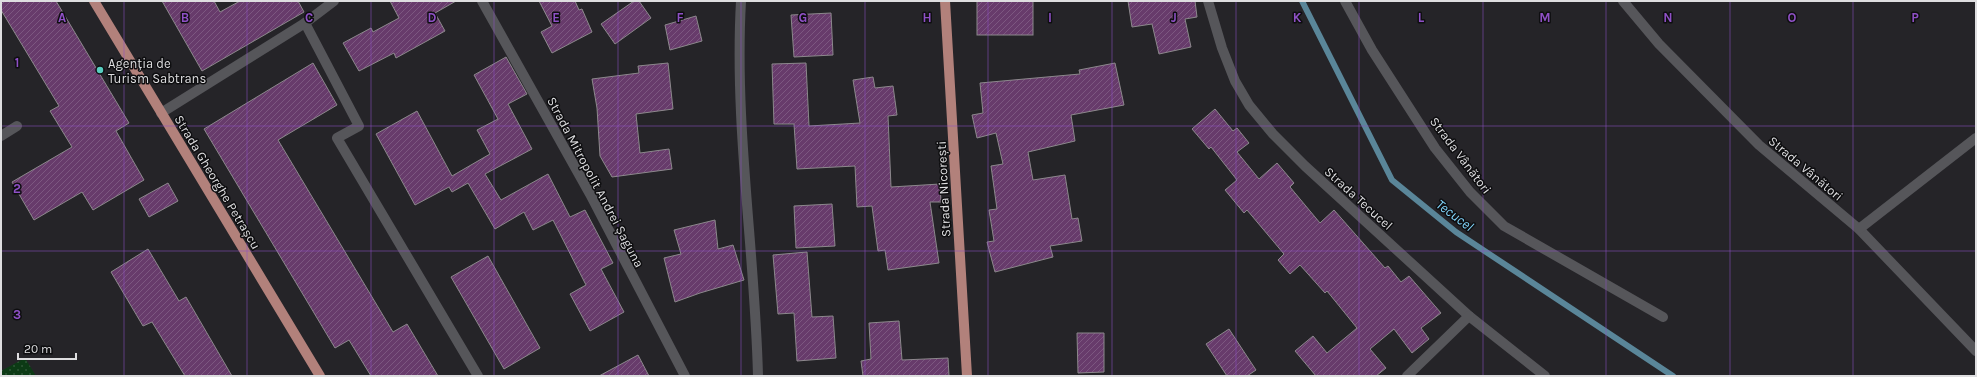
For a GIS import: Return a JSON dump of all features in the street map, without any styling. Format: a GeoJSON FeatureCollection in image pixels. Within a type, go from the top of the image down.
{"type":"FeatureCollection","features":[{"type":"Feature","properties":{"kind":"main road","name":"Strada Gheorghe Petrașcu"},"geometry":{"type":"LineString","coordinates":[[94,1],[320,376]]}},
{"type":"Feature","properties":{"kind":"main road","name":"Strada Nicorești"},"geometry":{"type":"LineString","coordinates":[[945,1],[967,376]]}},
{"type":"Feature","properties":{"kind":"street"},"geometry":{"type":"LineString","coordinates":[[161,113],[305,23],[334,1]]}},
{"type":"Feature","properties":{"kind":"street","name":"Strada Mitropolit Andrei Șaguna"},"geometry":{"type":"LineString","coordinates":[[482,1],[590,194],[685,376]]}},
{"type":"Feature","properties":{"kind":"street"},"geometry":{"type":"LineString","coordinates":[[741,1],[742,130],[758,376]]}},
{"type":"Feature","properties":{"kind":"street","name":"Strada Tecucel"},"geometry":{"type":"LineString","coordinates":[[1208,1],[1222,48],[1235,81],[1249,105],[1273,134],[1305,166],[1469,316],[1545,376]]}},
{"type":"Feature","properties":{"kind":"street","name":"Strada Vânători"},"geometry":{"type":"LineString","coordinates":[[1345,1],[1372,50],[1436,148],[1470,192],[1504,226],[1663,317]]}},
{"type":"Feature","properties":{"kind":"street","name":"Strada Vânători"},"geometry":{"type":"LineString","coordinates":[[1623,1],[1659,44],[1759,145],[1859,229],[1976,351]]}},
{"type":"Feature","properties":{"kind":"street"},"geometry":{"type":"LineString","coordinates":[[305,23],[359,126],[336,138],[478,376]]}},
{"type":"Feature","properties":{"kind":"street"},"geometry":{"type":"LineString","coordinates":[[1,136],[17,126]]}},
{"type":"Feature","properties":{"kind":"street"},"geometry":{"type":"LineString","coordinates":[[1859,229],[1976,138]]}},
{"type":"Feature","properties":{"kind":"street"},"geometry":{"type":"LineString","coordinates":[[1407,376],[1469,316]]}},
{"type":"Feature","properties":{"kind":"green space"},"geometry":{"type":"Polygon","coordinates":[[[25,358],[36,376],[1,376],[1,371],[25,358]]]}},
{"type":"Feature","properties":{"kind":"building"},"geometry":{"type":"Polygon","coordinates":[[[1,1],[56,1],[129,123],[116,131],[144,180],[93,210],[82,192],[34,220],[12,182],[72,147],[50,111],[59,106],[1,10],[1,1]]]}},
{"type":"Feature","properties":{"kind":"building"},"geometry":{"type":"Polygon","coordinates":[[[162,1],[214,1],[220,12],[240,1],[298,1],[304,12],[202,71],[162,1]]]}},
{"type":"Feature","properties":{"kind":"building"},"geometry":{"type":"Polygon","coordinates":[[[390,1],[456,1],[435,13],[445,31],[396,58],[394,53],[359,71],[343,43],[371,28],[373,32],[399,18],[390,1]]]}},
{"type":"Feature","properties":{"kind":"building"},"geometry":{"type":"Polygon","coordinates":[[[539,1],[575,1],[579,10],[582,9],[592,32],[552,53],[541,32],[552,26],[539,1]]]}},
{"type":"Feature","properties":{"kind":"building"},"geometry":{"type":"Polygon","coordinates":[[[634,1],[639,1],[651,18],[615,44],[601,24],[634,1]]]}},
{"type":"Feature","properties":{"kind":"building"},"geometry":{"type":"Polygon","coordinates":[[[977,1],[1033,1],[1033,35],[977,35],[977,1]]]}},
{"type":"Feature","properties":{"kind":"building"},"geometry":{"type":"Polygon","coordinates":[[[1128,1],[1195,1],[1197,17],[1185,19],[1191,47],[1159,54],[1152,24],[1132,27],[1128,1]]]}},
{"type":"Feature","properties":{"kind":"building"},"geometry":{"type":"Polygon","coordinates":[[[831,13],[833,55],[794,57],[791,15],[831,13]]]}},
{"type":"Feature","properties":{"kind":"building"},"geometry":{"type":"Polygon","coordinates":[[[696,16],[702,41],[670,50],[665,25],[696,16]]]}},
{"type":"Feature","properties":{"kind":"building"},"geometry":{"type":"Polygon","coordinates":[[[506,57],[527,94],[508,104],[532,149],[485,174],[501,200],[548,174],[570,217],[585,210],[613,263],[601,269],[624,312],[590,331],[570,294],[586,285],[553,220],[533,230],[524,212],[495,229],[468,183],[452,192],[449,187],[415,205],[376,134],[417,111],[452,176],[490,154],[477,130],[498,119],[474,75],[506,57]]]}},
{"type":"Feature","properties":{"kind":"building"},"geometry":{"type":"Polygon","coordinates":[[[313,63],[337,105],[278,140],[393,332],[407,324],[438,376],[371,376],[349,340],[335,348],[204,129],[313,63]]]}},
{"type":"Feature","properties":{"kind":"building"},"geometry":{"type":"Polygon","coordinates":[[[668,63],[673,109],[636,114],[640,153],[669,149],[672,169],[612,177],[600,156],[597,108],[592,79],[639,73],[638,66],[668,63]]]}},
{"type":"Feature","properties":{"kind":"building"},"geometry":{"type":"Polygon","coordinates":[[[806,63],[809,126],[860,123],[853,80],[873,77],[875,88],[893,86],[897,115],[888,116],[891,187],[940,184],[941,202],[930,202],[939,263],[888,270],[885,250],[878,251],[872,206],[857,207],[855,166],[797,169],[794,124],[774,124],[772,64],[806,63]]]}},
{"type":"Feature","properties":{"kind":"building"},"geometry":{"type":"Polygon","coordinates":[[[1115,63],[1124,105],[1071,115],[1075,141],[1028,152],[1033,180],[1065,175],[1072,219],[1078,218],[1082,241],[1050,246],[1053,257],[995,272],[987,242],[994,241],[989,210],[997,209],[991,166],[1003,164],[996,133],[977,138],[972,115],[983,113],[980,83],[1080,74],[1079,70],[1115,63]]]}},
{"type":"Feature","properties":{"kind":"building"},"geometry":{"type":"Polygon","coordinates":[[[1215,109],[1233,131],[1237,128],[1249,143],[1237,152],[1259,179],[1277,163],[1294,183],[1290,187],[1320,223],[1334,210],[1385,268],[1388,266],[1401,282],[1409,276],[1441,313],[1421,328],[1429,339],[1412,353],[1394,329],[1370,349],[1386,368],[1376,376],[1316,376],[1295,351],[1313,336],[1327,353],[1357,328],[1327,291],[1325,293],[1300,265],[1290,274],[1278,260],[1284,254],[1247,210],[1244,213],[1225,190],[1237,180],[1211,147],[1209,149],[1192,129],[1215,109]]]}},
{"type":"Feature","properties":{"kind":"building"},"geometry":{"type":"Polygon","coordinates":[[[168,183],[178,201],[149,217],[139,199],[168,183]]]}},
{"type":"Feature","properties":{"kind":"building"},"geometry":{"type":"Polygon","coordinates":[[[832,204],[835,246],[796,248],[794,206],[832,204]]]}},
{"type":"Feature","properties":{"kind":"building"},"geometry":{"type":"Polygon","coordinates":[[[715,220],[718,249],[733,245],[744,280],[675,302],[664,258],[681,254],[674,230],[715,220]]]}},
{"type":"Feature","properties":{"kind":"building"},"geometry":{"type":"Polygon","coordinates":[[[148,249],[179,301],[186,297],[232,376],[185,376],[152,322],[143,326],[111,272],[148,249]]]}},
{"type":"Feature","properties":{"kind":"building"},"geometry":{"type":"Polygon","coordinates":[[[807,252],[812,317],[833,316],[836,358],[797,361],[794,313],[778,314],[773,255],[807,252]]]}},
{"type":"Feature","properties":{"kind":"building"},"geometry":{"type":"Polygon","coordinates":[[[488,256],[540,348],[504,369],[451,277],[488,256]]]}},
{"type":"Feature","properties":{"kind":"building"},"geometry":{"type":"Polygon","coordinates":[[[899,321],[902,360],[948,358],[949,376],[863,376],[861,361],[871,359],[869,323],[899,321]]]}},
{"type":"Feature","properties":{"kind":"building"},"geometry":{"type":"Polygon","coordinates":[[[1229,329],[1256,370],[1247,376],[1227,376],[1206,344],[1229,329]]]}},
{"type":"Feature","properties":{"kind":"building"},"geometry":{"type":"Polygon","coordinates":[[[1077,333],[1104,333],[1104,372],[1078,373],[1077,333]]]}},
{"type":"Feature","properties":{"kind":"building"},"geometry":{"type":"Polygon","coordinates":[[[638,355],[649,376],[599,376],[638,355]]]}},
{"type":"Feature","properties":{"kind":"waterway","name":"Tecucel"},"geometry":{"type":"LineString","coordinates":[[1302,1],[1392,180],[1456,232],[1673,376]]}},
{"type":"Feature","properties":{"kind":"place","name":"Agenția de Turism Sabtrans"},"geometry":{"type":"Point","coordinates":[100,70]}}]}
